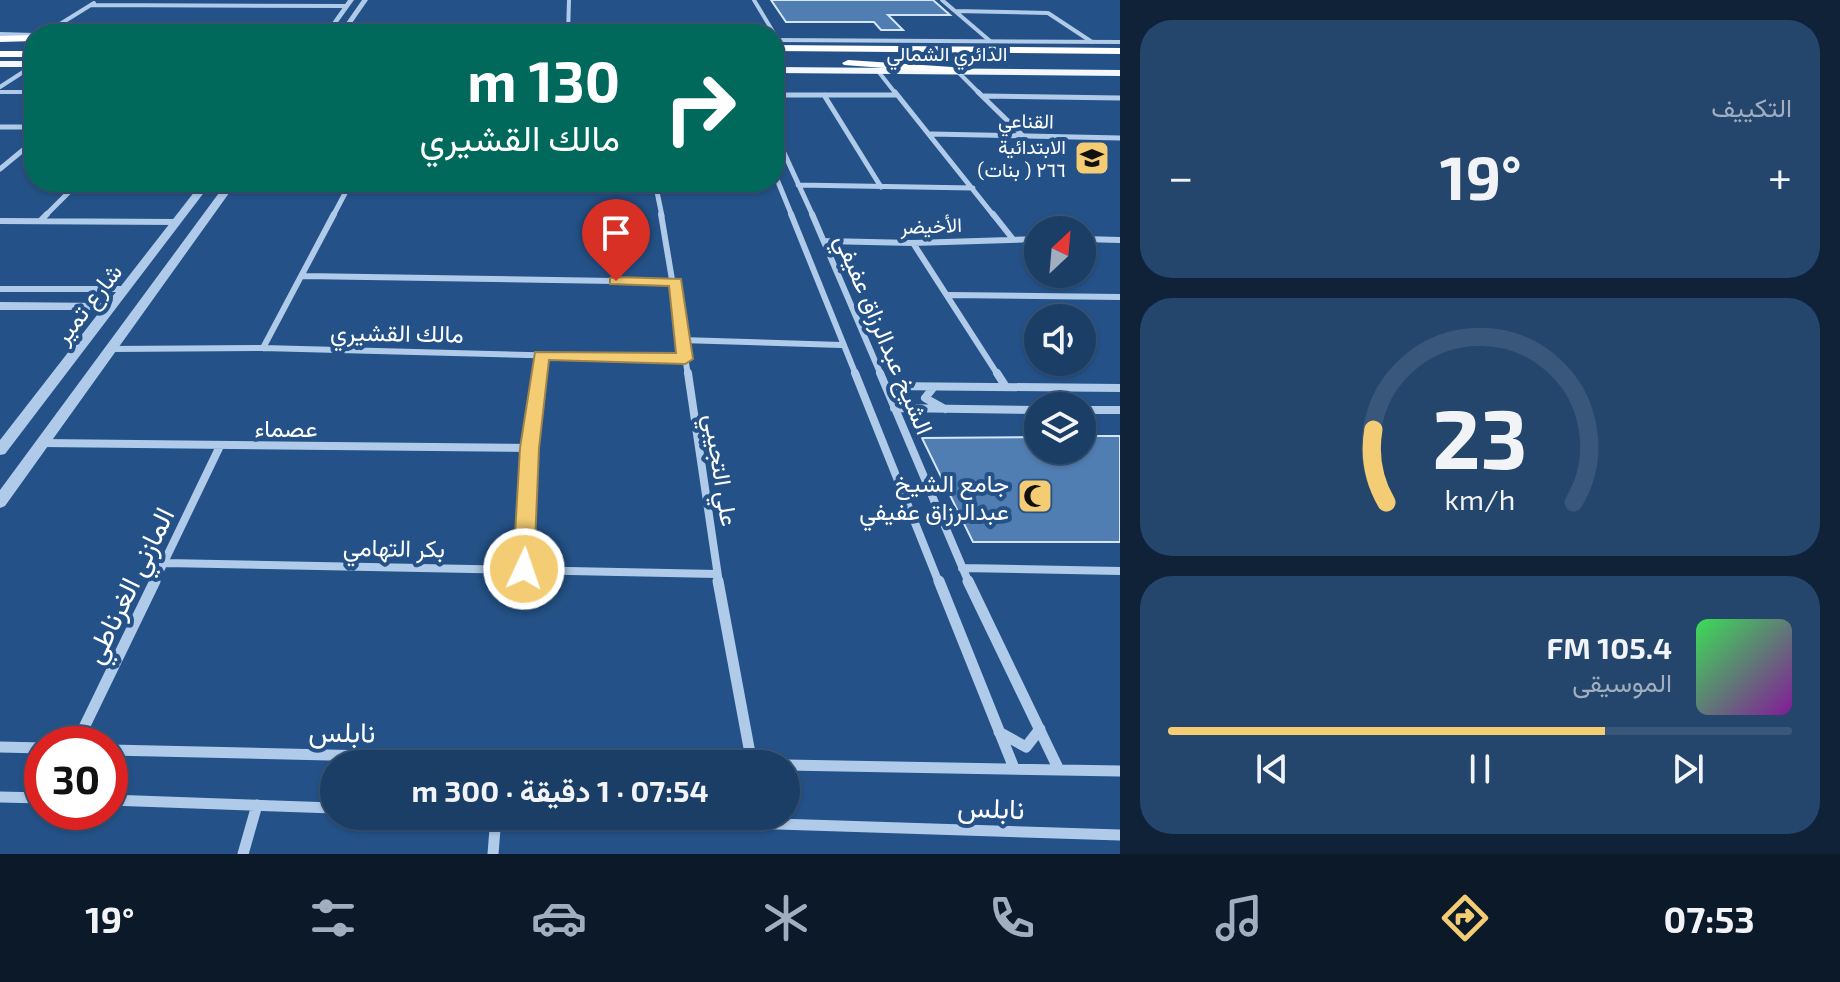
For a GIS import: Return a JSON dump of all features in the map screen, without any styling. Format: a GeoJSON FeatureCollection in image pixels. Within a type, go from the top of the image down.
{"type":"FeatureCollection","features":[{"type":"Feature","properties":{"kind":"highway"},"geometry":{"type":"LineString","coordinates":[[0,39],[24,39]]}},
{"type":"Feature","properties":{"kind":"highway","name":"الدائري الشمالي"},"geometry":{"type":"LineString","coordinates":[[784,43],[912,49],[1120,51]]}},
{"type":"Feature","properties":{"kind":"highway"},"geometry":{"type":"LineString","coordinates":[[2,61],[24,56]]}},
{"type":"Feature","properties":{"kind":"highway","name":"الدائري الشمالي"},"geometry":{"type":"LineString","coordinates":[[784,59],[1120,61]]}},
{"type":"Feature","properties":{"kind":"highway"},"geometry":{"type":"LineString","coordinates":[[799,59],[954,70]]}},
{"type":"Feature","properties":{"kind":"main road"},"geometry":{"type":"LineString","coordinates":[[2,61],[24,63]]}},
{"type":"Feature","properties":{"kind":"main road","name":"الدائري الشمالي"},"geometry":{"type":"LineString","coordinates":[[784,70],[1120,73]]}},
{"type":"Feature","properties":{"kind":"street"},"geometry":{"type":"LineString","coordinates":[[60,24],[99,0]]}},
{"type":"Feature","properties":{"kind":"street"},"geometry":{"type":"LineString","coordinates":[[334,23],[349,23],[365,0]]}},
{"type":"Feature","properties":{"kind":"street"},"geometry":{"type":"LineString","coordinates":[[568,24],[569,0]]}},
{"type":"Feature","properties":{"kind":"street"},"geometry":{"type":"LineString","coordinates":[[754,0],[766,24]]}},
{"type":"Feature","properties":{"kind":"street"},"geometry":{"type":"LineString","coordinates":[[942,0],[990,41]]}},
{"type":"Feature","properties":{"kind":"street"},"geometry":{"type":"LineString","coordinates":[[91,5],[348,3]]}},
{"type":"Feature","properties":{"kind":"street"},"geometry":{"type":"LineString","coordinates":[[334,23],[348,3]]}},
{"type":"Feature","properties":{"kind":"street"},"geometry":{"type":"LineString","coordinates":[[955,11],[1048,13],[1092,42]]}},
{"type":"Feature","properties":{"kind":"street","name":"الدائري الشمالي"},"geometry":{"type":"LineString","coordinates":[[784,43],[1120,42]]}},
{"type":"Feature","properties":{"kind":"street"},"geometry":{"type":"LineString","coordinates":[[954,70],[1022,135]]}},
{"type":"Feature","properties":{"kind":"street"},"geometry":{"type":"LineString","coordinates":[[878,71],[1012,238]]}},
{"type":"Feature","properties":{"kind":"street"},"geometry":{"type":"LineString","coordinates":[[0,91],[24,72]]}},
{"type":"Feature","properties":{"kind":"street"},"geometry":{"type":"LineString","coordinates":[[0,91],[24,92]]}},
{"type":"Feature","properties":{"kind":"street"},"geometry":{"type":"LineString","coordinates":[[784,95],[897,95]]}},
{"type":"Feature","properties":{"kind":"street"},"geometry":{"type":"LineString","coordinates":[[824,95],[881,187]]}},
{"type":"Feature","properties":{"kind":"street"},"geometry":{"type":"LineString","coordinates":[[984,96],[1120,98]]}},
{"type":"Feature","properties":{"kind":"street"},"geometry":{"type":"LineString","coordinates":[[0,127],[24,127]]}},
{"type":"Feature","properties":{"kind":"street","name":"القناعي"},"geometry":{"type":"LineString","coordinates":[[931,134],[1120,138]]}},
{"type":"Feature","properties":{"kind":"street"},"geometry":{"type":"LineString","coordinates":[[0,169],[24,149]]}},
{"type":"Feature","properties":{"kind":"street","name":"الشيخ عبدالرزاق عفيفي"},"geometry":{"type":"LineString","coordinates":[[784,154],[825,241],[962,568],[1059,770]]}},
{"type":"Feature","properties":{"kind":"street"},"geometry":{"type":"LineString","coordinates":[[798,185],[973,188]]}},
{"type":"Feature","properties":{"kind":"street"},"geometry":{"type":"LineString","coordinates":[[39,221],[69,192]]}},
{"type":"Feature","properties":{"kind":"street","name":"شارع تمير"},"geometry":{"type":"LineString","coordinates":[[0,450],[200,192]]}},
{"type":"Feature","properties":{"kind":"street"},"geometry":{"type":"LineString","coordinates":[[0,502],[225,192]]}},
{"type":"Feature","properties":{"kind":"street"},"geometry":{"type":"LineString","coordinates":[[263,348],[346,192]]}},
{"type":"Feature","properties":{"kind":"street","name":"علي التجيبي"},"geometry":{"type":"LineString","coordinates":[[657,192],[675,282],[717,574],[749,750]]}},
{"type":"Feature","properties":{"kind":"street","name":"الشيخ عبدالرزاق عفيفي"},"geometry":{"type":"LineString","coordinates":[[782,192],[1014,768]]}},
{"type":"Feature","properties":{"kind":"street"},"geometry":{"type":"LineString","coordinates":[[0,221],[177,222]]}},
{"type":"Feature","properties":{"kind":"street","name":"الأخيضر"},"geometry":{"type":"LineString","coordinates":[[825,241],[913,243],[1024,238]]}},
{"type":"Feature","properties":{"kind":"street"},"geometry":{"type":"LineString","coordinates":[[1096,239],[1120,240]]}},
{"type":"Feature","properties":{"kind":"street"},"geometry":{"type":"LineString","coordinates":[[913,243],[1006,387]]}},
{"type":"Feature","properties":{"kind":"street"},"geometry":{"type":"LineString","coordinates":[[152,255],[178,255]]}},
{"type":"Feature","properties":{"kind":"street"},"geometry":{"type":"LineString","coordinates":[[143,266],[170,267]]}},
{"type":"Feature","properties":{"kind":"street"},"geometry":{"type":"LineString","coordinates":[[303,276],[675,282]]}},
{"type":"Feature","properties":{"kind":"street"},"geometry":{"type":"LineString","coordinates":[[0,289],[125,289]]}},
{"type":"Feature","properties":{"kind":"street"},"geometry":{"type":"LineString","coordinates":[[84,307],[105,297],[96,289]]}},
{"type":"Feature","properties":{"kind":"street"},"geometry":{"type":"LineString","coordinates":[[949,295],[1120,297]]}},
{"type":"Feature","properties":{"kind":"street"},"geometry":{"type":"LineString","coordinates":[[0,306],[111,307]]}},
{"type":"Feature","properties":{"kind":"street"},"geometry":{"type":"LineString","coordinates":[[681,340],[841,345]]}},
{"type":"Feature","properties":{"kind":"street","name":"مالك القشيري"},"geometry":{"type":"LineString","coordinates":[[109,349],[263,348],[685,359]]}},
{"type":"Feature","properties":{"kind":"street"},"geometry":{"type":"LineString","coordinates":[[524,569],[530,448],[541,355]]}},
{"type":"Feature","properties":{"kind":"street"},"geometry":{"type":"LineString","coordinates":[[886,386],[1120,388]]}},
{"type":"Feature","properties":{"kind":"street"},"geometry":{"type":"LineString","coordinates":[[933,388],[925,398],[949,411]]}},
{"type":"Feature","properties":{"kind":"street"},"geometry":{"type":"LineString","coordinates":[[894,408],[1024,410]]}},
{"type":"Feature","properties":{"kind":"street"},"geometry":{"type":"LineString","coordinates":[[1096,410],[1120,410]]}},
{"type":"Feature","properties":{"kind":"street","name":"عصماء"},"geometry":{"type":"LineString","coordinates":[[43,443],[530,448]]}},
{"type":"Feature","properties":{"kind":"street","name":"المازني الغرناطي"},"geometry":{"type":"LineString","coordinates":[[85,726],[220,446]]}},
{"type":"Feature","properties":{"kind":"street","name":"بكر التهامي"},"geometry":{"type":"LineString","coordinates":[[166,563],[717,574]]}},
{"type":"Feature","properties":{"kind":"street"},"geometry":{"type":"LineString","coordinates":[[962,568],[1120,571]]}},
{"type":"Feature","properties":{"kind":"street"},"geometry":{"type":"LineString","coordinates":[[998,731],[1026,747],[1040,729]]}},
{"type":"Feature","properties":{"kind":"street"},"geometry":{"type":"LineString","coordinates":[[0,747],[24,748]]}},
{"type":"Feature","properties":{"kind":"street","name":"نابلس"},"geometry":{"type":"LineString","coordinates":[[128,750],[320,755]]}},
{"type":"Feature","properties":{"kind":"street","name":"نابلس"},"geometry":{"type":"LineString","coordinates":[[800,765],[1120,771]]}},
{"type":"Feature","properties":{"kind":"street"},"geometry":{"type":"LineString","coordinates":[[0,797],[24,798]]}},
{"type":"Feature","properties":{"kind":"street"},"geometry":{"type":"LineString","coordinates":[[128,801],[320,807]]}},
{"type":"Feature","properties":{"kind":"street"},"geometry":{"type":"LineString","coordinates":[[243,854],[257,805]]}},
{"type":"Feature","properties":{"kind":"street","name":"نابلس"},"geometry":{"type":"LineString","coordinates":[[800,825],[1120,835]]}},
{"type":"Feature","properties":{"kind":"street"},"geometry":{"type":"LineString","coordinates":[[493,854],[495,830]]}},
{"type":"Feature","properties":{"kind":"building"},"geometry":{"type":"Polygon","coordinates":[[[771,0],[933,0],[950,15],[888,15],[903,30],[881,30],[874,22],[786,22],[771,0]]]}},
{"type":"Feature","properties":{"kind":"building","name":"جامع الشيخ عبدالرزاق عفيفي"},"geometry":{"type":"Polygon","coordinates":[[[1096,436],[1120,436],[1120,542],[973,542],[922,438],[1024,437],[1024,464],[1096,464],[1096,436]]]}},
{"type":"Feature","properties":{"kind":"place","name":"الابتدائية ٢٦٦ ( بنات)"},"geometry":{"type":"Point","coordinates":[1092,158]}},
{"type":"Feature","properties":{"kind":"place","name":"جامع الشيخ عبدالرزاق عفيفي"},"geometry":{"type":"Point","coordinates":[1035,496]}},
{"type":"Feature","properties":{"kind":"route"},"geometry":{"type":"LineString","coordinates":[[524,569],[530,448],[541,355],[685,359],[675,282],[616,281]]}}]}
